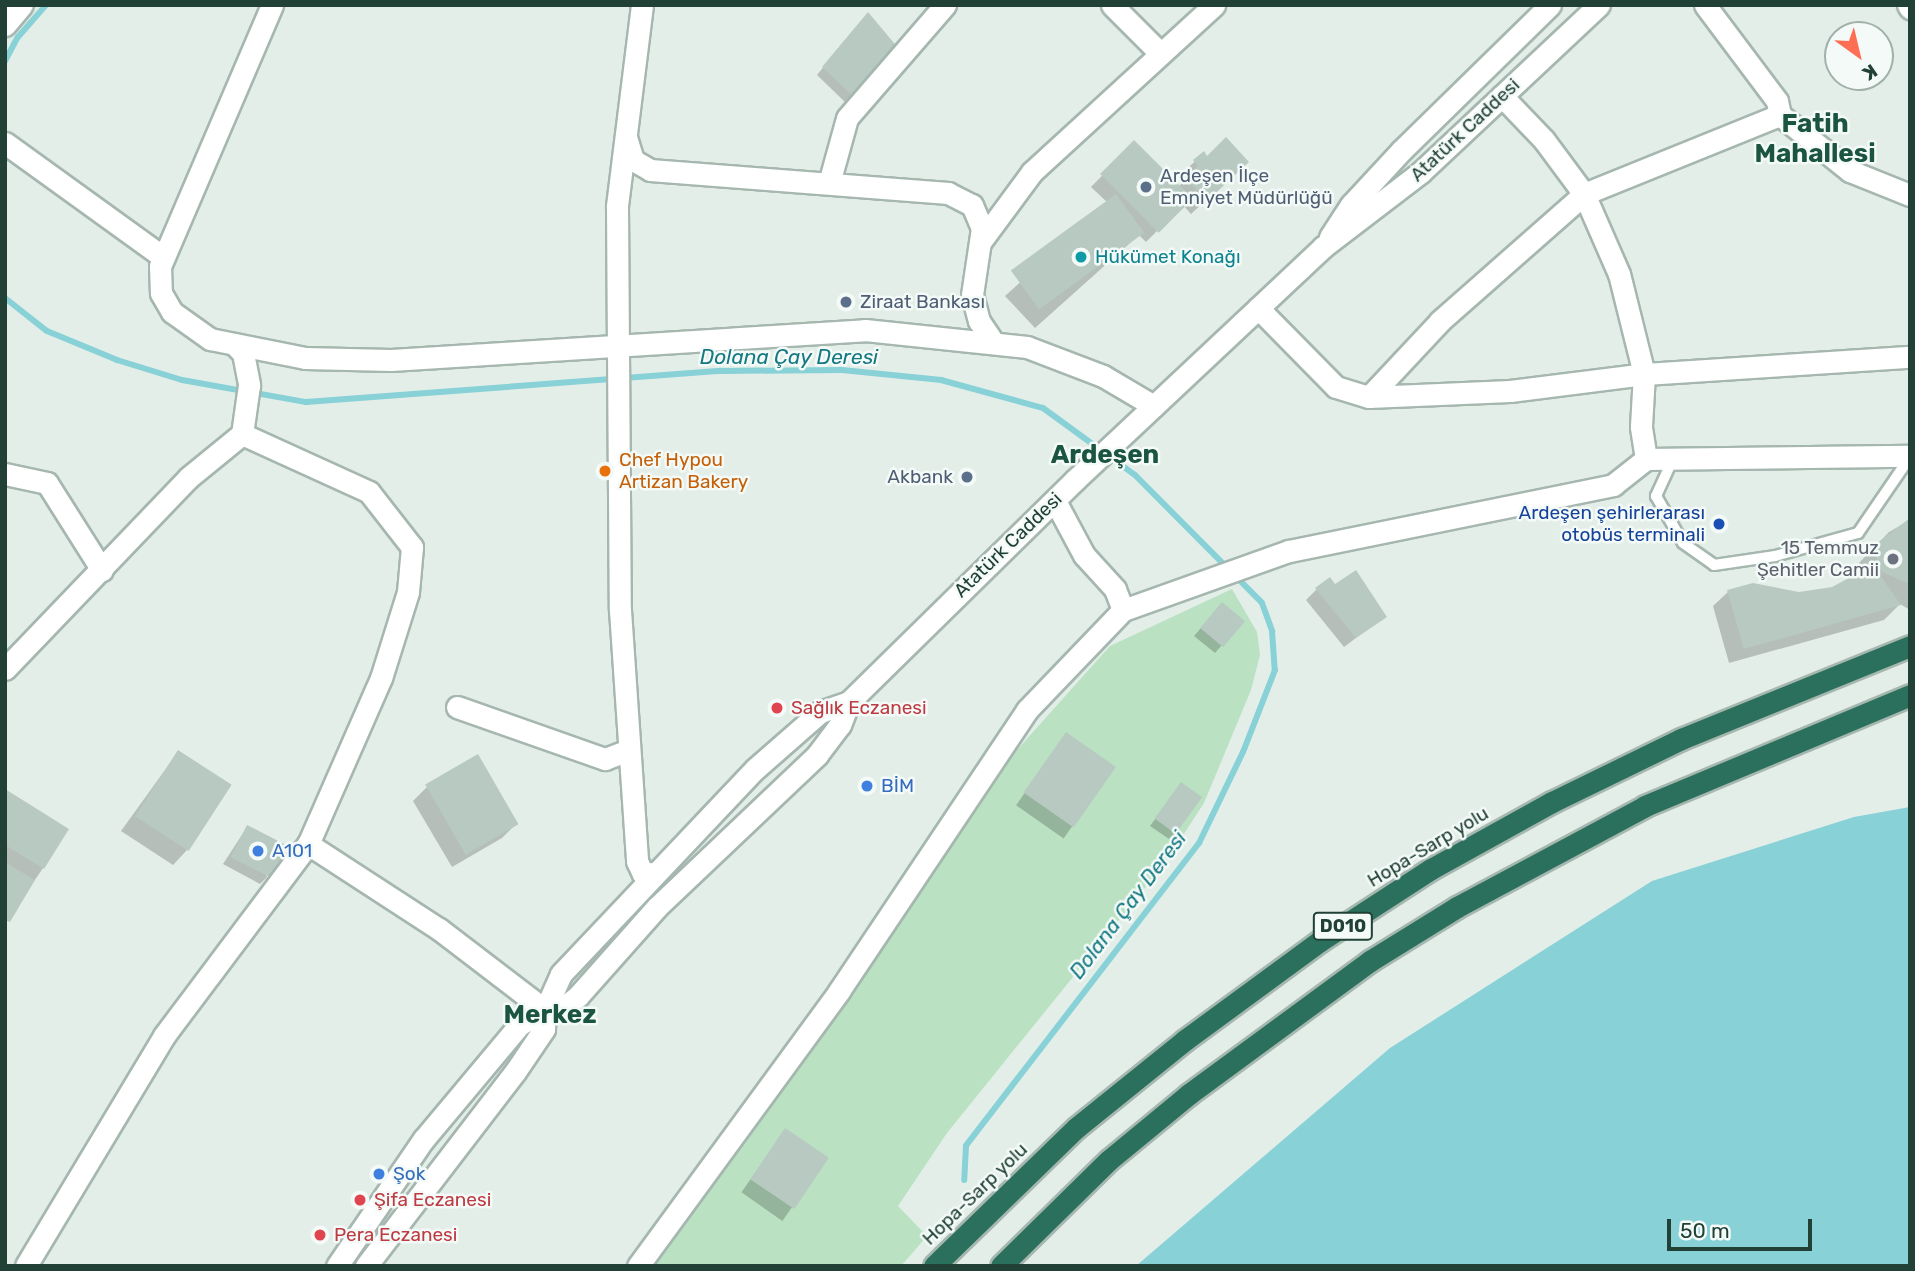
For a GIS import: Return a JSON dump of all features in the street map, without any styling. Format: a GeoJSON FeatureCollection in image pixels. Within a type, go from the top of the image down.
{"type":"FeatureCollection","features":[{"type":"Feature","properties":{"kind":"highway","name":"Hopa-Sarp yolu"},"geometry":{"type":"LineString","coordinates":[[934,1266],[1076,1128],[1232,1002],[1431,869],[1552,802],[1815,681],[1910,646]]}},
{"type":"Feature","properties":{"kind":"highway","name":"D010"},"geometry":{"type":"LineString","coordinates":[[1001,1266],[1070,1195],[1179,1102],[1247,1047],[1370,961],[1479,894],[1645,806],[1832,725],[1910,695]]}},
{"type":"Feature","properties":{"kind":"street"},"geometry":{"type":"LineString","coordinates":[[5,25],[22,5]]}},
{"type":"Feature","properties":{"kind":"street"},"geometry":{"type":"LineString","coordinates":[[272,5],[163,257],[161,293],[172,312],[210,339],[237,347],[305,358],[391,360],[618,352],[865,330],[992,340],[1027,347],[1103,376],[1154,406]]}},
{"type":"Feature","properties":{"kind":"street"},"geometry":{"type":"LineString","coordinates":[[642,5],[624,132],[617,207],[620,610],[638,867],[643,874],[654,873]]}},
{"type":"Feature","properties":{"kind":"street"},"geometry":{"type":"LineString","coordinates":[[829,183],[848,118],[945,5]]}},
{"type":"Feature","properties":{"kind":"street"},"geometry":{"type":"LineString","coordinates":[[1112,5],[1160,53]]}},
{"type":"Feature","properties":{"kind":"street","name":"Atatürk Caddesi"},"geometry":{"type":"LineString","coordinates":[[1323,247],[1351,205],[1402,150],[1550,5]]}},
{"type":"Feature","properties":{"kind":"street","name":"Atatürk Caddesi"},"geometry":{"type":"LineString","coordinates":[[337,1266],[423,1140],[519,1025],[545,1010],[564,1007],[578,996],[657,907],[817,755],[840,725],[849,702],[1075,480],[1323,247],[1400,189],[1599,5]]}},
{"type":"Feature","properties":{"kind":"street"},"geometry":{"type":"LineString","coordinates":[[1705,5],[1777,101],[1780,115],[1850,170],[1910,195]]}},
{"type":"Feature","properties":{"kind":"street"},"geometry":{"type":"LineString","coordinates":[[981,241],[1032,172],[1208,7]]}},
{"type":"Feature","properties":{"kind":"street"},"geometry":{"type":"LineString","coordinates":[[1502,96],[1544,140],[1584,194],[1619,274],[1644,374],[1642,426],[1646,459]]}},
{"type":"Feature","properties":{"kind":"street"},"geometry":{"type":"LineString","coordinates":[[1369,397],[1440,321],[1584,194],[1780,115]]}},
{"type":"Feature","properties":{"kind":"street"},"geometry":{"type":"LineString","coordinates":[[624,132],[633,160],[650,170],[948,193],[972,205],[982,228],[972,295],[979,321],[992,340]]}},
{"type":"Feature","properties":{"kind":"street"},"geometry":{"type":"LineString","coordinates":[[5,143],[163,257]]}},
{"type":"Feature","properties":{"kind":"street"},"geometry":{"type":"LineString","coordinates":[[1258,308],[1336,387],[1369,397],[1510,391],[1644,374],[1910,358]]}},
{"type":"Feature","properties":{"kind":"street"},"geometry":{"type":"LineString","coordinates":[[5,669],[188,478],[244,425],[249,384],[243,354],[237,347]]}},
{"type":"Feature","properties":{"kind":"street"},"geometry":{"type":"LineString","coordinates":[[26,1266],[164,1036],[308,844],[381,678],[408,592],[412,547],[369,492],[244,425]]}},
{"type":"Feature","properties":{"kind":"street"},"geometry":{"type":"LineString","coordinates":[[638,1266],[839,991],[1027,710],[1123,610],[1289,551],[1613,485],[1646,459],[1910,457]]}},
{"type":"Feature","properties":{"kind":"street"},"geometry":{"type":"LineString","coordinates":[[5,474],[47,483],[102,570]]}},
{"type":"Feature","properties":{"kind":"street"},"geometry":{"type":"LineString","coordinates":[[1055,501],[1084,555],[1115,589],[1123,610]]}},
{"type":"Feature","properties":{"kind":"street","name":"Atatürk Caddesi"},"geometry":{"type":"LineString","coordinates":[[366,1266],[515,1072],[544,1029],[545,1010],[561,974],[654,873],[795,731],[820,712],[849,702]]}},
{"type":"Feature","properties":{"kind":"street"},"geometry":{"type":"LineString","coordinates":[[457,708],[605,759],[628,750]]}},
{"type":"Feature","properties":{"kind":"street"},"geometry":{"type":"LineString","coordinates":[[308,844],[439,929],[545,1010]]}},
{"type":"Feature","properties":{"kind":"lane"},"geometry":{"type":"LineString","coordinates":[[1673,459],[1656,496],[1683,543],[1714,565],[1775,556],[1858,533],[1910,457]]}},
{"type":"Feature","properties":{"kind":"green space"},"geometry":{"type":"Polygon","coordinates":[[[1232,589],[1257,632],[1260,655],[1251,690],[1204,803],[1165,863],[947,1133],[898,1206],[927,1236],[901,1266],[651,1266],[1000,769],[1110,646],[1232,589]]]}},
{"type":"Feature","properties":{"kind":"water"},"geometry":{"type":"Polygon","coordinates":[[[1910,807],[1910,1266],[1136,1266],[1390,1048],[1652,881],[1854,817],[1910,807]]]}},
{"type":"Feature","properties":{"kind":"building"},"geometry":{"type":"Polygon","coordinates":[[[868,12],[899,49],[854,97],[822,67],[868,12]]]}},
{"type":"Feature","properties":{"kind":"building"},"geometry":{"type":"Polygon","coordinates":[[[1226,137],[1249,162],[1207,201],[1185,178],[1198,166],[1193,160],[1204,151],[1207,156],[1226,137]]]}},
{"type":"Feature","properties":{"kind":"building","name":"Ardeşen İlçe Emniyet Müdürlüğü"},"geometry":{"type":"Polygon","coordinates":[[[1134,140],[1193,199],[1159,233],[1100,174],[1134,140]]]}},
{"type":"Feature","properties":{"kind":"building","name":"Hükümet Konağı"},"geometry":{"type":"Polygon","coordinates":[[[1116,194],[1144,233],[1039,309],[1011,270],[1116,194]]]}},
{"type":"Feature","properties":{"kind":"building","name":"15 Temmuz Şehitler Camii"},"geometry":{"type":"Polygon","coordinates":[[[1910,518],[1910,584],[1882,572],[1872,547],[1910,518]]]}},
{"type":"Feature","properties":{"kind":"building"},"geometry":{"type":"Polygon","coordinates":[[[1873,565],[1901,605],[1744,649],[1727,590],[1753,583],[1799,592],[1832,587],[1873,565]]]}},
{"type":"Feature","properties":{"kind":"building"},"geometry":{"type":"Polygon","coordinates":[[[1356,570],[1387,617],[1356,638],[1315,588],[1330,577],[1335,584],[1356,570]]]}},
{"type":"Feature","properties":{"kind":"building"},"geometry":{"type":"Polygon","coordinates":[[[1222,602],[1245,621],[1223,647],[1200,628],[1222,602]]]}},
{"type":"Feature","properties":{"kind":"building"},"geometry":{"type":"Polygon","coordinates":[[[1066,732],[1116,767],[1074,828],[1024,793],[1066,732]]]}},
{"type":"Feature","properties":{"kind":"building"},"geometry":{"type":"Polygon","coordinates":[[[178,750],[232,785],[189,851],[135,816],[178,750]]]}},
{"type":"Feature","properties":{"kind":"building"},"geometry":{"type":"Polygon","coordinates":[[[478,754],[518,824],[466,855],[425,784],[478,754]]]}},
{"type":"Feature","properties":{"kind":"building"},"geometry":{"type":"Polygon","coordinates":[[[1181,782],[1202,797],[1176,834],[1155,818],[1181,782]]]}},
{"type":"Feature","properties":{"kind":"building"},"geometry":{"type":"Polygon","coordinates":[[[5,789],[69,829],[44,869],[5,845],[5,789]]]}},
{"type":"Feature","properties":{"kind":"building"},"geometry":{"type":"Polygon","coordinates":[[[247,825],[288,846],[272,878],[231,857],[247,825]]]}},
{"type":"Feature","properties":{"kind":"building"},"geometry":{"type":"Polygon","coordinates":[[[5,862],[35,880],[10,922],[5,920],[5,862]]]}},
{"type":"Feature","properties":{"kind":"building"},"geometry":{"type":"Polygon","coordinates":[[[785,1128],[829,1158],[794,1209],[750,1179],[785,1128]]]}},
{"type":"Feature","properties":{"kind":"waterway","name":"Dolana Çay Deresi"},"geometry":{"type":"LineString","coordinates":[[5,61],[18,37],[46,5]]}},
{"type":"Feature","properties":{"kind":"waterway","name":"Dolana Çay Deresi"},"geometry":{"type":"LineString","coordinates":[[5,298],[47,331],[117,360],[182,380],[306,402],[721,371],[842,370],[941,380],[1043,408],[1135,475],[1262,603],[1272,631],[1275,670],[1243,752],[1199,843],[966,1146],[964,1180]]}},
{"type":"Feature","properties":{"kind":"place","name":"Ardeşen İlçe Emniyet Müdürlüğü"},"geometry":{"type":"Point","coordinates":[1146,187]}},
{"type":"Feature","properties":{"kind":"place","name":"Hükümet Konağı"},"geometry":{"type":"Point","coordinates":[1081,257]}},
{"type":"Feature","properties":{"kind":"place","name":"Ziraat Bankası"},"geometry":{"type":"Point","coordinates":[846,302]}},
{"type":"Feature","properties":{"kind":"place","name":"Chef Hypou Artizan Bakery"},"geometry":{"type":"Point","coordinates":[605,471]}},
{"type":"Feature","properties":{"kind":"place","name":"Akbank"},"geometry":{"type":"Point","coordinates":[967,477]}},
{"type":"Feature","properties":{"kind":"place","name":"Ardeşen şehirlerarası otobüs terminali"},"geometry":{"type":"Point","coordinates":[1719,524]}},
{"type":"Feature","properties":{"kind":"place","name":"15 Temmuz Şehitler Camii"},"geometry":{"type":"Point","coordinates":[1893,559]}},
{"type":"Feature","properties":{"kind":"place","name":"Sağlık Eczanesi"},"geometry":{"type":"Point","coordinates":[777,708]}},
{"type":"Feature","properties":{"kind":"place","name":"BİM"},"geometry":{"type":"Point","coordinates":[867,786]}},
{"type":"Feature","properties":{"kind":"place","name":"A101"},"geometry":{"type":"Point","coordinates":[258,851]}},
{"type":"Feature","properties":{"kind":"place","name":"Şok"},"geometry":{"type":"Point","coordinates":[379,1174]}},
{"type":"Feature","properties":{"kind":"place","name":"Şifa Eczanesi"},"geometry":{"type":"Point","coordinates":[360,1200]}},
{"type":"Feature","properties":{"kind":"place","name":"Pera Eczanesi"},"geometry":{"type":"Point","coordinates":[320,1235]}},
{"type":"Feature","properties":{"kind":"district","name":"Fatih Mahallesi"},"geometry":{"type":"Point","coordinates":[1815,139]}},
{"type":"Feature","properties":{"kind":"district","name":"Ardeşen"},"geometry":{"type":"Point","coordinates":[1105,455]}},
{"type":"Feature","properties":{"kind":"district","name":"Merkez"},"geometry":{"type":"Point","coordinates":[550,1015]}}]}
